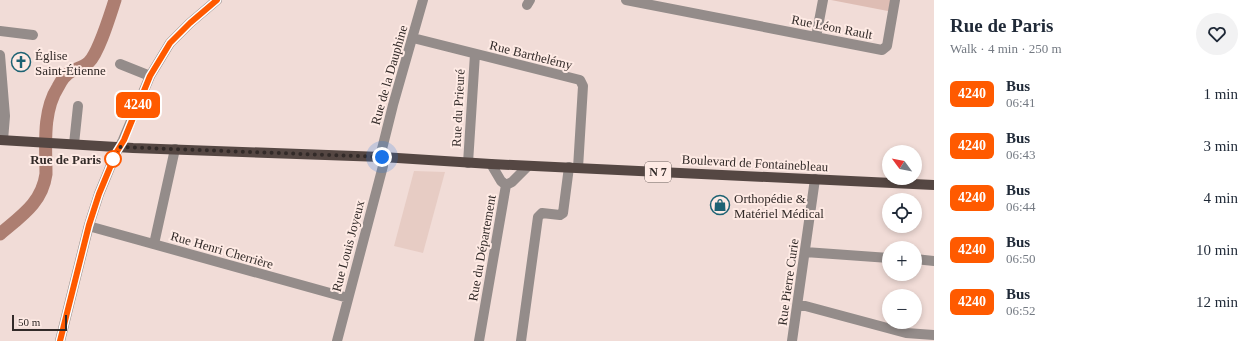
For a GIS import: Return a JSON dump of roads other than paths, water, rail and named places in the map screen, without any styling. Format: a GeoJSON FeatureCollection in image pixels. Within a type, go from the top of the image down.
{"type":"FeatureCollection","features":[{"type":"Feature","properties":{"kind":"main road","name":"N 7"},"geometry":{"type":"LineString","coordinates":[[2,140],[120,147],[382,157]]}},
{"type":"Feature","properties":{"kind":"main road","name":"Boulevard de Fontainebleau"},"geometry":{"type":"LineString","coordinates":[[382,157],[468,163],[934,185]]}},
{"type":"Feature","properties":{"kind":"street"},"geometry":{"type":"LineString","coordinates":[[60,341],[89,225],[99,194],[150,76],[170,43],[190,23],[217,0]]}},
{"type":"Feature","properties":{"kind":"street","name":"Rue de la Dauphine"},"geometry":{"type":"LineString","coordinates":[[382,157],[382,149],[393,105],[423,0]]}},
{"type":"Feature","properties":{"kind":"street","name":"Rue Léon Rault"},"geometry":{"type":"LineString","coordinates":[[626,0],[882,50],[887,46],[895,0]]}},
{"type":"Feature","properties":{"kind":"street"},"geometry":{"type":"LineString","coordinates":[[816,37],[823,0]]}},
{"type":"Feature","properties":{"kind":"street"},"geometry":{"type":"LineString","coordinates":[[0,31],[33,35]]}},
{"type":"Feature","properties":{"kind":"street","name":"Rue Barthelémy"},"geometry":{"type":"LineString","coordinates":[[413,38],[580,80],[583,86],[573,168]]}},
{"type":"Feature","properties":{"kind":"street","name":"Rue du Prieuré"},"geometry":{"type":"LineString","coordinates":[[468,163],[475,54]]}},
{"type":"Feature","properties":{"kind":"street"},"geometry":{"type":"LineString","coordinates":[[0,55],[5,116],[2,140]]}},
{"type":"Feature","properties":{"kind":"street"},"geometry":{"type":"LineString","coordinates":[[120,64],[150,76]]}},
{"type":"Feature","properties":{"kind":"street"},"geometry":{"type":"LineString","coordinates":[[74,144],[78,106]]}},
{"type":"Feature","properties":{"kind":"street"},"geometry":{"type":"LineString","coordinates":[[154,244],[175,149]]}},
{"type":"Feature","properties":{"kind":"street","name":"Rue Louis Joyeux"},"geometry":{"type":"LineString","coordinates":[[337,341],[383,166],[382,157]]}},
{"type":"Feature","properties":{"kind":"street","name":"Rue du Département"},"geometry":{"type":"LineString","coordinates":[[479,341],[506,185],[501,181],[491,164]]}},
{"type":"Feature","properties":{"kind":"street"},"geometry":{"type":"LineString","coordinates":[[506,185],[512,182],[528,166]]}},
{"type":"Feature","properties":{"kind":"street"},"geometry":{"type":"LineString","coordinates":[[521,341],[538,217],[542,213],[560,215],[563,213],[573,168]]}},
{"type":"Feature","properties":{"kind":"street","name":"Rue Pierre Curie"},"geometry":{"type":"LineString","coordinates":[[792,341],[815,179]]}},
{"type":"Feature","properties":{"kind":"street","name":"Rue Henri Cherrière"},"geometry":{"type":"LineString","coordinates":[[89,225],[348,298]]}},
{"type":"Feature","properties":{"kind":"street"},"geometry":{"type":"LineString","coordinates":[[805,252],[882,258]]}},
{"type":"Feature","properties":{"kind":"street"},"geometry":{"type":"LineString","coordinates":[[922,260],[934,261]]}},
{"type":"Feature","properties":{"kind":"street"},"geometry":{"type":"LineString","coordinates":[[798,304],[906,333],[934,335]]}},
{"type":"Feature","properties":{"kind":"waterway"},"geometry":{"type":"LineString","coordinates":[[0,234],[23,215],[40,193],[46,174],[46,129],[49,107],[61,82],[66,76],[70,72],[85,65],[93,57],[104,33],[115,0]]}},
{"type":"Feature","properties":{"kind":"place","name":"Église Saint-Étienne"},"geometry":{"type":"Point","coordinates":[21,62]}},
{"type":"Feature","properties":{"kind":"place","name":"Rue de Paris"},"geometry":{"type":"Point","coordinates":[113,159]}},
{"type":"Feature","properties":{"kind":"place","name":"Orthopédie & Matériel Médical"},"geometry":{"type":"Point","coordinates":[720,205]}}]}
